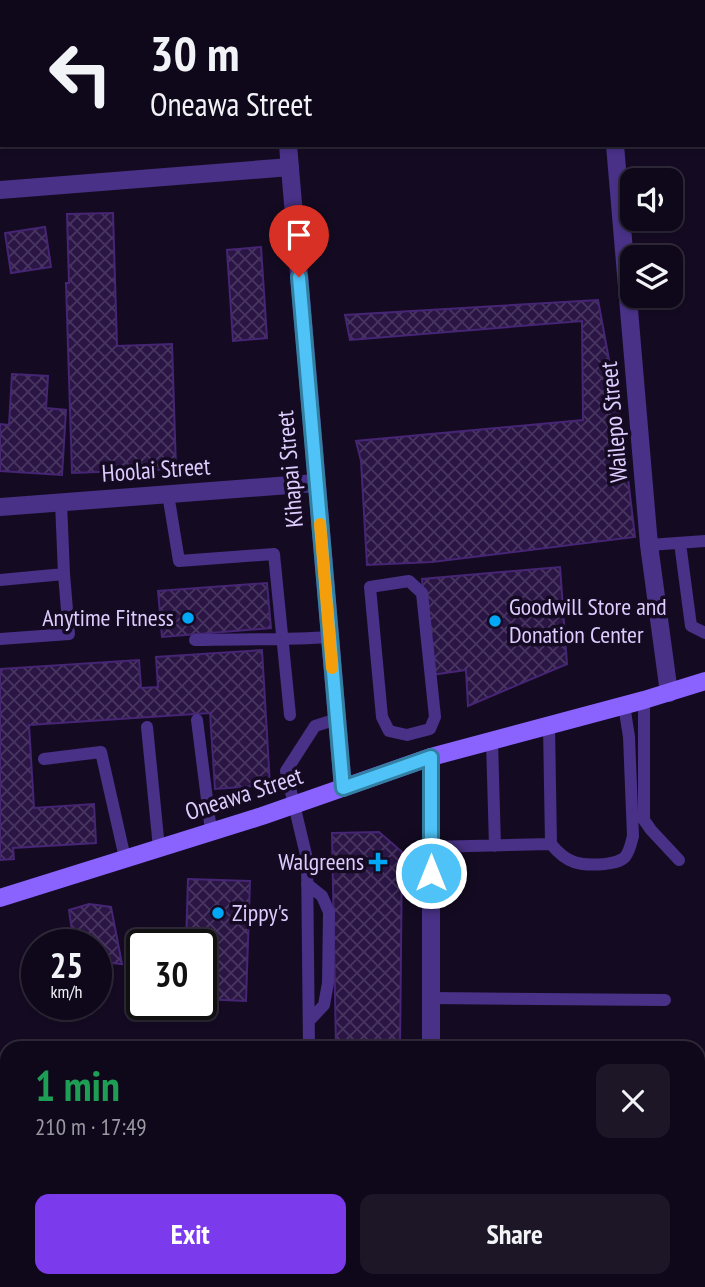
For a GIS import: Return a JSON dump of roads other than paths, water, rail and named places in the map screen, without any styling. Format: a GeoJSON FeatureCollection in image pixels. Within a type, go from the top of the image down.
{"type":"FeatureCollection","features":[{"type":"Feature","properties":{"kind":"main road","name":"Oneawa Street"},"geometry":{"type":"LineString","coordinates":[[0,898],[343,788],[431,757],[645,700],[705,681]]}},
{"type":"Feature","properties":{"kind":"street","name":"Kihapai Street"},"geometry":{"type":"LineString","coordinates":[[288,147],[343,788]]}},
{"type":"Feature","properties":{"kind":"street","name":"Wailepo Street"},"geometry":{"type":"LineString","coordinates":[[615,147],[649,545],[668,693]]}},
{"type":"Feature","properties":{"kind":"street"},"geometry":{"type":"LineString","coordinates":[[0,190],[290,167]]}},
{"type":"Feature","properties":{"kind":"street","name":"Hoolai Street"},"geometry":{"type":"LineString","coordinates":[[0,507],[316,483]]}},
{"type":"Feature","properties":{"kind":"street"},"geometry":{"type":"LineString","coordinates":[[431,757],[431,1041]]}},
{"type":"Feature","properties":{"kind":"lane"},"geometry":{"type":"LineString","coordinates":[[167,494],[179,561],[274,554],[290,715]]}},
{"type":"Feature","properties":{"kind":"lane"},"geometry":{"type":"LineString","coordinates":[[0,639],[69,634],[61,502]]}},
{"type":"Feature","properties":{"kind":"lane"},"geometry":{"type":"LineString","coordinates":[[649,545],[705,541]]}},
{"type":"Feature","properties":{"kind":"lane"},"geometry":{"type":"LineString","coordinates":[[681,543],[691,626],[705,634]]}},
{"type":"Feature","properties":{"kind":"lane"},"geometry":{"type":"LineString","coordinates":[[0,580],[64,574]]}},
{"type":"Feature","properties":{"kind":"lane"},"geometry":{"type":"LineString","coordinates":[[409,581],[422,593],[435,717],[430,729],[407,735],[389,731],[382,717],[370,587],[409,581]]}},
{"type":"Feature","properties":{"kind":"lane"},"geometry":{"type":"LineString","coordinates":[[195,640],[330,637]]}},
{"type":"Feature","properties":{"kind":"lane"},"geometry":{"type":"LineString","coordinates":[[645,700],[644,820],[679,860]]}},
{"type":"Feature","properties":{"kind":"lane"},"geometry":{"type":"LineString","coordinates":[[549,726],[551,844],[559,855],[570,861],[584,865],[610,863],[623,859],[630,850],[633,836],[629,737],[624,705]]}},
{"type":"Feature","properties":{"kind":"lane"},"geometry":{"type":"LineString","coordinates":[[309,1041],[307,859],[286,771],[314,726],[337,719]]}},
{"type":"Feature","properties":{"kind":"lane"},"geometry":{"type":"LineString","coordinates":[[197,720],[211,831]]}},
{"type":"Feature","properties":{"kind":"lane"},"geometry":{"type":"LineString","coordinates":[[148,727],[159,848]]}},
{"type":"Feature","properties":{"kind":"lane"},"geometry":{"type":"LineString","coordinates":[[492,741],[495,846]]}},
{"type":"Feature","properties":{"kind":"lane"},"geometry":{"type":"LineString","coordinates":[[44,759],[101,752],[125,859]]}},
{"type":"Feature","properties":{"kind":"lane"},"geometry":{"type":"LineString","coordinates":[[431,848],[551,844]]}},
{"type":"Feature","properties":{"kind":"lane"},"geometry":{"type":"LineString","coordinates":[[307,884],[322,896],[328,912],[328,983],[324,1005],[309,1021]]}},
{"type":"Feature","properties":{"kind":"lane"},"geometry":{"type":"LineString","coordinates":[[431,998],[665,1000]]}},
{"type":"Feature","properties":{"kind":"place","name":"Anytime Fitness"},"geometry":{"type":"Point","coordinates":[188,618]}},
{"type":"Feature","properties":{"kind":"place","name":"Goodwill Store and Donation Center"},"geometry":{"type":"Point","coordinates":[495,621]}},
{"type":"Feature","properties":{"kind":"place","name":"Walgreens"},"geometry":{"type":"Point","coordinates":[378,862]}},
{"type":"Feature","properties":{"kind":"place","name":"Zippy's"},"geometry":{"type":"Point","coordinates":[218,913]}}]}
